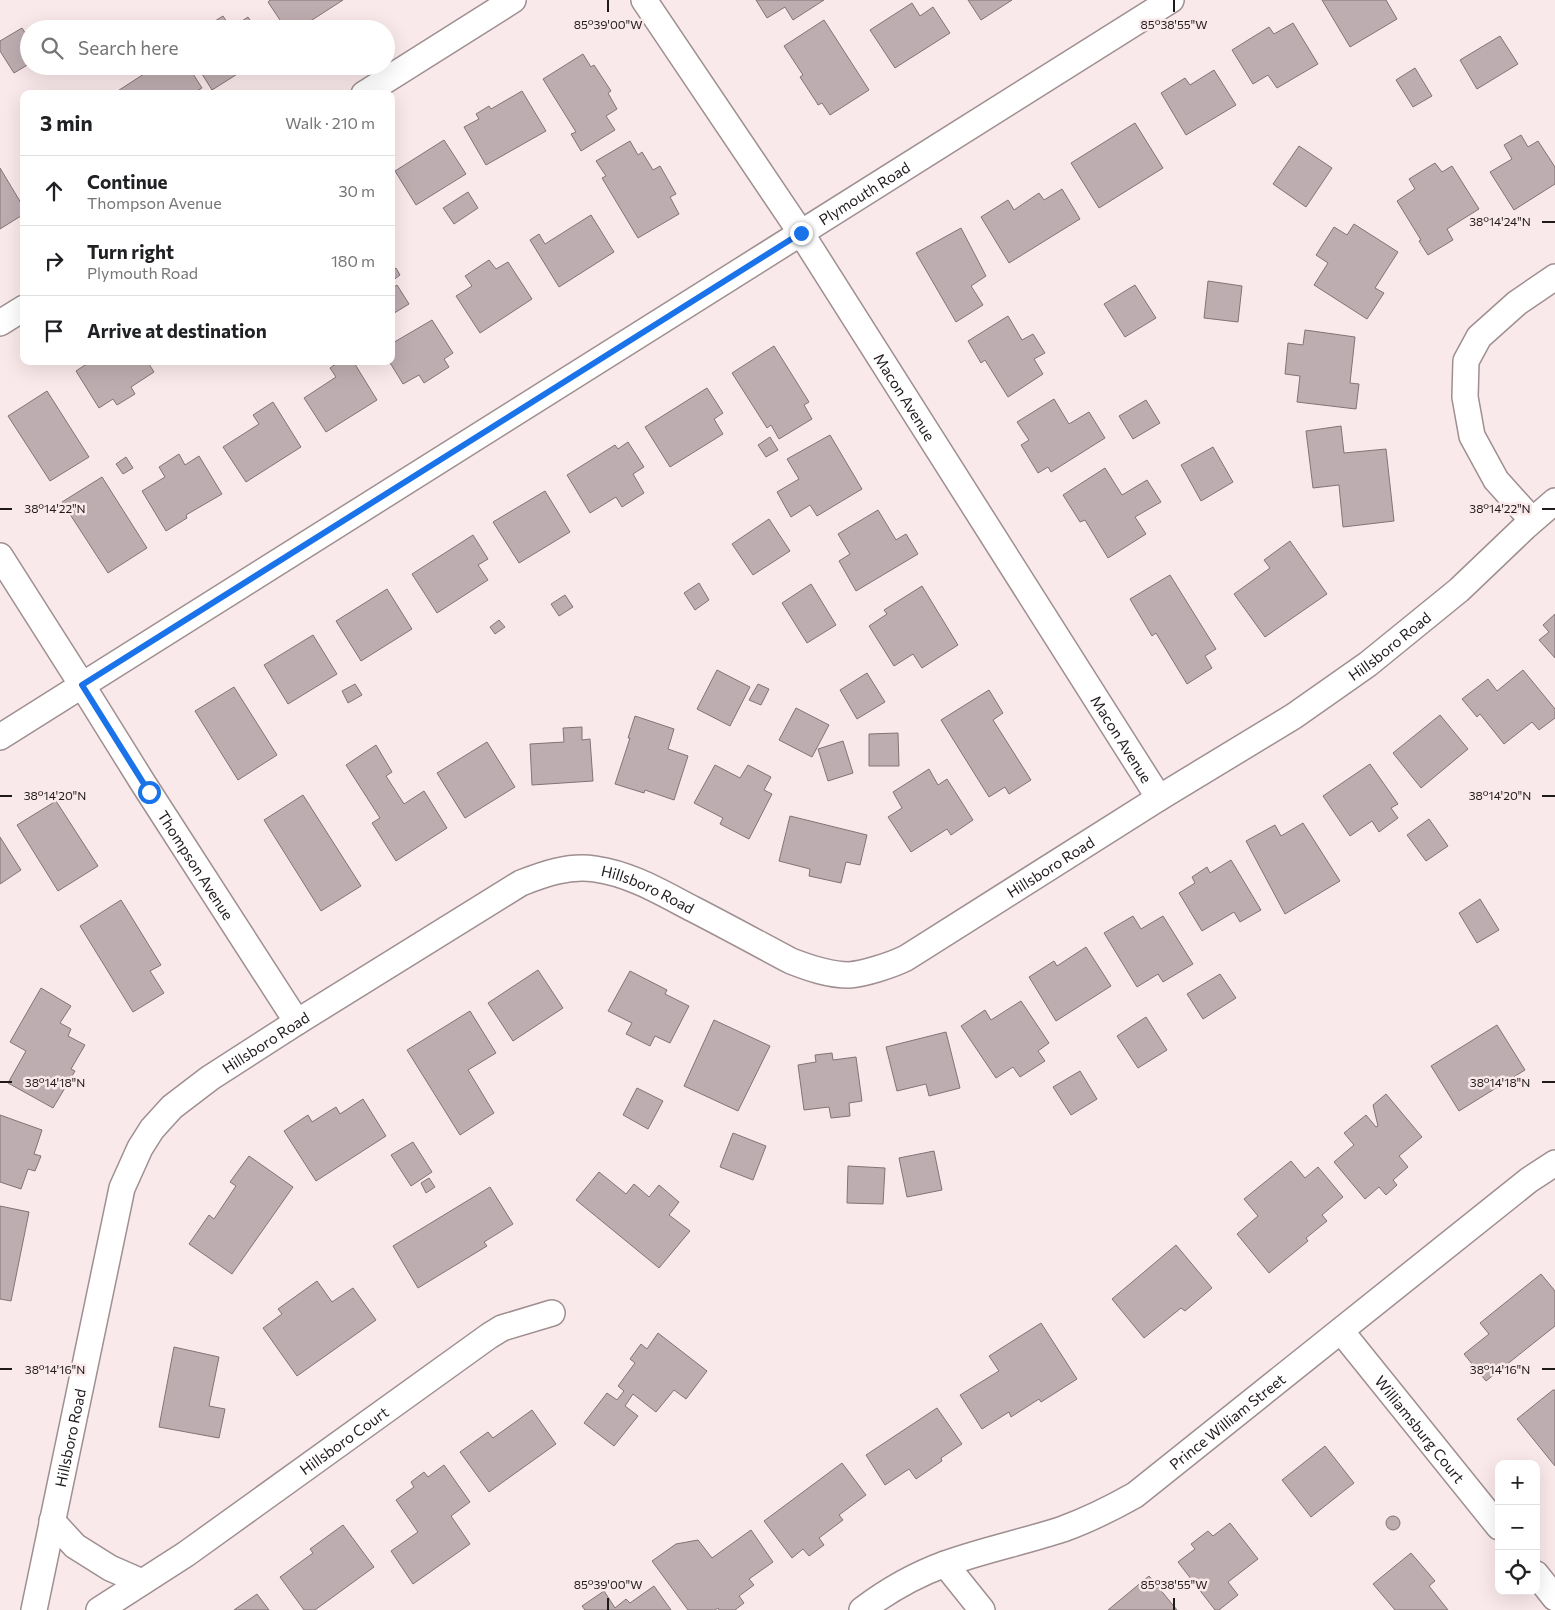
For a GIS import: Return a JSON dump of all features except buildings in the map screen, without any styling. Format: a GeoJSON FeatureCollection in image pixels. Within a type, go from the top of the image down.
{"type":"FeatureCollection","features":[{"type":"Feature","properties":{"kind":"street"},"geometry":{"type":"LineString","coordinates":[[395,74],[513,0]]}},
{"type":"Feature","properties":{"kind":"street","name":"Macon Avenue"},"geometry":{"type":"LineString","coordinates":[[644,0],[801,233],[1159,798]]}},
{"type":"Feature","properties":{"kind":"street","name":"Plymouth Road"},"geometry":{"type":"LineString","coordinates":[[0,737],[1171,0]]}},
{"type":"Feature","properties":{"kind":"street"},"geometry":{"type":"LineString","coordinates":[[370,90],[394,75]]}},
{"type":"Feature","properties":{"kind":"street"},"geometry":{"type":"LineString","coordinates":[[1532,520],[1496,480],[1472,436],[1465,397],[1466,361],[1479,337],[1517,303],[1555,278]]}},
{"type":"Feature","properties":{"kind":"street"},"geometry":{"type":"LineString","coordinates":[[0,323],[20,310]]}},
{"type":"Feature","properties":{"kind":"street","name":"Hillsboro Road"},"geometry":{"type":"LineString","coordinates":[[34,1610],[122,1188],[140,1148],[152,1129],[172,1107],[210,1078],[521,883],[544,874],[568,869],[593,868],[624,875],[791,961],[812,969],[850,975],[892,965],[1294,716],[1368,664],[1459,590],[1532,520],[1555,501]]}},
{"type":"Feature","properties":{"kind":"street","name":"Thompson Avenue"},"geometry":{"type":"LineString","coordinates":[[0,556],[297,1022]]}},
{"type":"Feature","properties":{"kind":"street","name":"Prince William Street"},"geometry":{"type":"LineString","coordinates":[[862,1610],[879,1597],[915,1577],[945,1564],[1062,1529],[1108,1510],[1135,1494],[1530,1180],[1555,1163]]}},
{"type":"Feature","properties":{"kind":"street","name":"Hillsboro Court"},"geometry":{"type":"LineString","coordinates":[[99,1610],[186,1554],[489,1336],[502,1328],[552,1313]]}},
{"type":"Feature","properties":{"kind":"street","name":"Williamsburg Court"},"geometry":{"type":"LineString","coordinates":[[1341,1331],[1495,1523]]}},
{"type":"Feature","properties":{"kind":"street"},"geometry":{"type":"LineString","coordinates":[[52,1521],[75,1546],[110,1568],[142,1582]]}},
{"type":"Feature","properties":{"kind":"street"},"geometry":{"type":"LineString","coordinates":[[945,1564],[982,1610]]}},
{"type":"Feature","properties":{"kind":"street"},"geometry":{"type":"LineString","coordinates":[[1540,1579],[1555,1598]]}},
{"type":"Feature","properties":{"kind":"route"},"geometry":{"type":"LineString","coordinates":[[149,792],[82,685],[801,233]]}}]}
